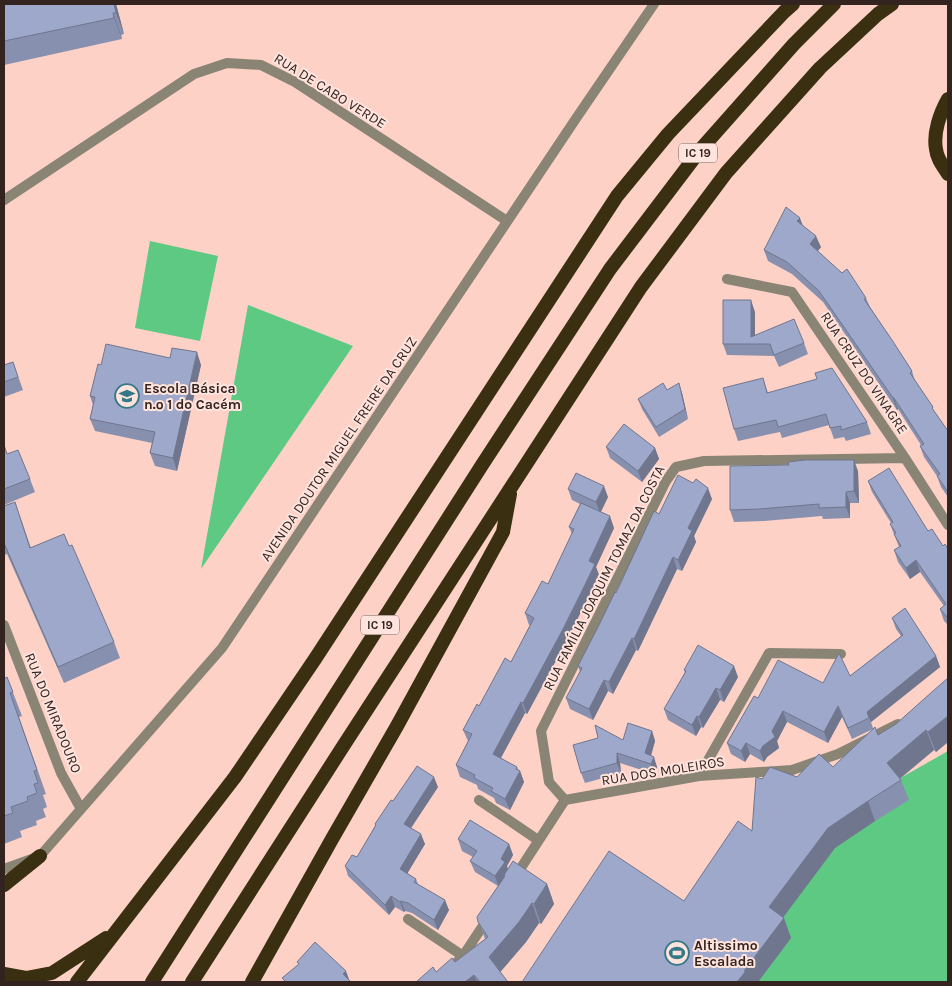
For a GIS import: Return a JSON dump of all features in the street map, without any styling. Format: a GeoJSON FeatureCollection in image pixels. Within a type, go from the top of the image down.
{"type":"FeatureCollection","features":[{"type":"Feature","properties":{"kind":"highway"},"geometry":{"type":"LineString","coordinates":[[77,982],[240,769],[326,642],[617,196],[668,134],[793,4]]}},
{"type":"Feature","properties":{"kind":"highway","name":"IC 19"},"geometry":{"type":"LineString","coordinates":[[152,982],[476,474],[610,268],[701,149],[794,44],[834,4]]}},
{"type":"Feature","properties":{"kind":"highway","name":"IC 19"},"geometry":{"type":"LineString","coordinates":[[192,982],[347,739],[641,287],[726,173],[820,68],[878,14],[892,4]]}},
{"type":"Feature","properties":{"kind":"highway"},"geometry":{"type":"LineString","coordinates":[[948,99],[936,131],[936,148],[940,162],[948,174]]}},
{"type":"Feature","properties":{"kind":"highway"},"geometry":{"type":"LineString","coordinates":[[252,982],[397,726],[502,532],[512,486]]}},
{"type":"Feature","properties":{"kind":"highway"},"geometry":{"type":"LineString","coordinates":[[5,880],[40,856]]}},
{"type":"Feature","properties":{"kind":"highway"},"geometry":{"type":"LineString","coordinates":[[4,974],[26,978],[52,973],[115,933]]}},
{"type":"Feature","properties":{"kind":"highway"},"geometry":{"type":"LineString","coordinates":[[262,982],[275,939]]}},
{"type":"Feature","properties":{"kind":"street","name":"AVENIDA DOUTOR MIGUEL FREIRE DA CRUZ"},"geometry":{"type":"LineString","coordinates":[[40,856],[222,648],[654,4]]}},
{"type":"Feature","properties":{"kind":"street","name":"RUA DE CABO VERDE"},"geometry":{"type":"LineString","coordinates":[[4,200],[194,74],[227,64],[261,64],[295,82],[507,221]]}},
{"type":"Feature","properties":{"kind":"street","name":"RUA CRUZ DO VINAGRE"},"geometry":{"type":"LineString","coordinates":[[727,279],[792,292],[906,458],[948,525]]}},
{"type":"Feature","properties":{"kind":"street","name":"RUA FAMÍLIA JOAQUIM TOMAZ DA COSTA"},"geometry":{"type":"LineString","coordinates":[[564,800],[549,782],[541,731],[666,481],[676,467],[704,461],[906,458]]}},
{"type":"Feature","properties":{"kind":"street","name":"RUA DO MIRADOURO"},"geometry":{"type":"LineString","coordinates":[[4,626],[61,774],[81,809]]}},
{"type":"Feature","properties":{"kind":"street"},"geometry":{"type":"LineString","coordinates":[[699,776],[768,653],[841,654]]}},
{"type":"Feature","properties":{"kind":"street","name":"RUA DOS MOLEIROS"},"geometry":{"type":"LineString","coordinates":[[564,800],[699,776],[792,770],[838,754],[904,721]]}},
{"type":"Feature","properties":{"kind":"street"},"geometry":{"type":"LineString","coordinates":[[479,800],[538,840]]}},
{"type":"Feature","properties":{"kind":"street"},"geometry":{"type":"LineString","coordinates":[[512,882],[564,800]]}},
{"type":"Feature","properties":{"kind":"street"},"geometry":{"type":"LineString","coordinates":[[452,967],[463,956],[496,906]]}},
{"type":"Feature","properties":{"kind":"street"},"geometry":{"type":"LineString","coordinates":[[408,919],[463,956]]}},
{"type":"Feature","properties":{"kind":"green space"},"geometry":{"type":"Polygon","coordinates":[[[150,241],[218,256],[200,341],[135,328],[150,241]]]}},
{"type":"Feature","properties":{"kind":"green space"},"geometry":{"type":"Polygon","coordinates":[[[248,305],[353,346],[201,569],[248,305]]]}},
{"type":"Feature","properties":{"kind":"green space"},"geometry":{"type":"Polygon","coordinates":[[[948,751],[948,981],[726,982],[853,805],[948,751]]]}},
{"type":"Feature","properties":{"kind":"building"},"geometry":{"type":"Polygon","coordinates":[[[4,4],[114,4],[116,13],[113,13],[114,18],[4,41],[4,4]]]}},
{"type":"Feature","properties":{"kind":"building"},"geometry":{"type":"Polygon","coordinates":[[[786,207],[800,218],[797,221],[816,236],[810,244],[842,273],[847,269],[866,298],[864,299],[912,371],[910,373],[948,431],[948,492],[937,476],[940,474],[920,446],[924,444],[819,291],[787,262],[764,250],[786,207]]]}},
{"type":"Feature","properties":{"kind":"building"},"geometry":{"type":"Polygon","coordinates":[[[723,300],[751,300],[751,337],[794,319],[804,343],[774,355],[770,344],[723,344],[723,300]]]}},
{"type":"Feature","properties":{"kind":"building"},"geometry":{"type":"Polygon","coordinates":[[[106,344],[170,358],[172,348],[197,352],[173,458],[150,453],[155,432],[90,419],[95,397],[90,396],[98,364],[101,365],[106,344]]]}},
{"type":"Feature","properties":{"kind":"building"},"geometry":{"type":"Polygon","coordinates":[[[13,362],[18,377],[4,382],[4,365],[13,362]]]}},
{"type":"Feature","properties":{"kind":"building"},"geometry":{"type":"Polygon","coordinates":[[[832,368],[867,422],[841,430],[841,426],[830,428],[826,414],[778,427],[776,420],[734,429],[723,388],[763,378],[767,393],[817,379],[815,373],[832,368]]]}},
{"type":"Feature","properties":{"kind":"building"},"geometry":{"type":"Polygon","coordinates":[[[663,383],[667,390],[679,383],[685,409],[656,427],[638,399],[663,383]]]}},
{"type":"Feature","properties":{"kind":"building"},"geometry":{"type":"Polygon","coordinates":[[[624,424],[655,448],[638,471],[606,447],[624,424]]]}},
{"type":"Feature","properties":{"kind":"building"},"geometry":{"type":"Polygon","coordinates":[[[4,445],[7,454],[18,450],[30,479],[4,489],[4,445]]]}},
{"type":"Feature","properties":{"kind":"building"},"geometry":{"type":"Polygon","coordinates":[[[854,460],[854,491],[846,492],[846,507],[819,508],[819,504],[730,510],[730,466],[789,465],[788,462],[854,460]]]}},
{"type":"Feature","properties":{"kind":"building"},"geometry":{"type":"Polygon","coordinates":[[[889,468],[928,531],[932,529],[943,546],[945,544],[948,549],[948,618],[940,609],[946,604],[916,560],[906,568],[894,550],[901,546],[890,524],[893,522],[868,481],[889,468]]]}},
{"type":"Feature","properties":{"kind":"building"},"geometry":{"type":"Polygon","coordinates":[[[576,473],[604,486],[596,502],[568,489],[576,473]]]}},
{"type":"Feature","properties":{"kind":"building"},"geometry":{"type":"Polygon","coordinates":[[[678,475],[693,483],[696,479],[708,488],[688,528],[692,531],[678,560],[673,557],[634,639],[632,638],[609,682],[604,680],[589,709],[566,698],[582,668],[578,666],[616,593],[654,511],[659,514],[678,475]]]}},
{"type":"Feature","properties":{"kind":"building"},"geometry":{"type":"Polygon","coordinates":[[[15,502],[30,548],[64,534],[69,546],[72,545],[114,642],[58,667],[4,543],[4,506],[15,502]]]}},
{"type":"Feature","properties":{"kind":"building"},"geometry":{"type":"Polygon","coordinates":[[[581,503],[610,516],[589,561],[595,564],[582,591],[523,703],[521,702],[493,754],[517,767],[516,769],[520,771],[505,799],[491,791],[493,788],[474,778],[475,775],[456,765],[472,734],[463,730],[477,704],[479,706],[505,658],[511,662],[534,618],[525,613],[542,581],[548,584],[574,529],[569,527],[581,503]]]}},
{"type":"Feature","properties":{"kind":"building"},"geometry":{"type":"Polygon","coordinates":[[[905,608],[936,656],[867,712],[869,718],[848,728],[838,706],[824,732],[783,711],[772,731],[775,737],[763,746],[760,751],[746,743],[741,751],[727,743],[754,696],[758,698],[778,660],[823,683],[839,653],[850,676],[903,635],[892,618],[905,608]]]}},
{"type":"Feature","properties":{"kind":"building"},"geometry":{"type":"Polygon","coordinates":[[[698,645],[734,666],[720,690],[716,688],[699,717],[697,716],[692,725],[664,709],[686,671],[684,670],[698,645]]]}},
{"type":"Feature","properties":{"kind":"building"},"geometry":{"type":"Polygon","coordinates":[[[7,677],[13,692],[10,693],[37,770],[34,771],[38,783],[34,784],[37,793],[27,797],[28,801],[11,807],[13,813],[4,816],[4,679],[7,677]]]}},
{"type":"Feature","properties":{"kind":"building"},"geometry":{"type":"Polygon","coordinates":[[[948,678],[948,716],[928,732],[926,730],[887,763],[901,780],[828,828],[769,907],[784,918],[737,982],[522,982],[609,851],[684,901],[738,821],[752,831],[756,777],[762,779],[770,767],[797,777],[819,754],[833,767],[875,727],[878,735],[896,724],[948,678]]]}},
{"type":"Feature","properties":{"kind":"building"},"geometry":{"type":"Polygon","coordinates":[[[628,723],[652,731],[645,753],[654,757],[651,764],[617,753],[617,763],[581,773],[573,745],[598,738],[595,725],[623,740],[628,723]]]}},
{"type":"Feature","properties":{"kind":"building"},"geometry":{"type":"Polygon","coordinates":[[[417,766],[434,777],[404,824],[421,834],[400,869],[416,879],[414,882],[445,900],[434,920],[408,903],[400,902],[391,896],[385,905],[345,866],[352,855],[357,857],[375,824],[417,766]]]}},
{"type":"Feature","properties":{"kind":"building"},"geometry":{"type":"Polygon","coordinates":[[[470,820],[509,844],[501,859],[505,862],[495,876],[470,861],[477,851],[458,839],[470,820]]]}},
{"type":"Feature","properties":{"kind":"building"},"geometry":{"type":"Polygon","coordinates":[[[513,861],[547,884],[534,904],[532,903],[519,922],[489,957],[508,982],[480,982],[474,975],[465,982],[416,982],[433,967],[436,972],[452,958],[455,962],[488,937],[478,922],[477,917],[513,861]]]}},
{"type":"Feature","properties":{"kind":"building"},"geometry":{"type":"Polygon","coordinates":[[[315,942],[346,971],[343,974],[351,982],[286,982],[282,978],[299,964],[297,962],[315,942]]]}},
{"type":"Feature","properties":{"kind":"place","name":"Escola Básica n.º 1 do Cacém"},"geometry":{"type":"Point","coordinates":[127,396]}},
{"type":"Feature","properties":{"kind":"place","name":"Altissimo Escalada"},"geometry":{"type":"Point","coordinates":[677,953]}}]}
